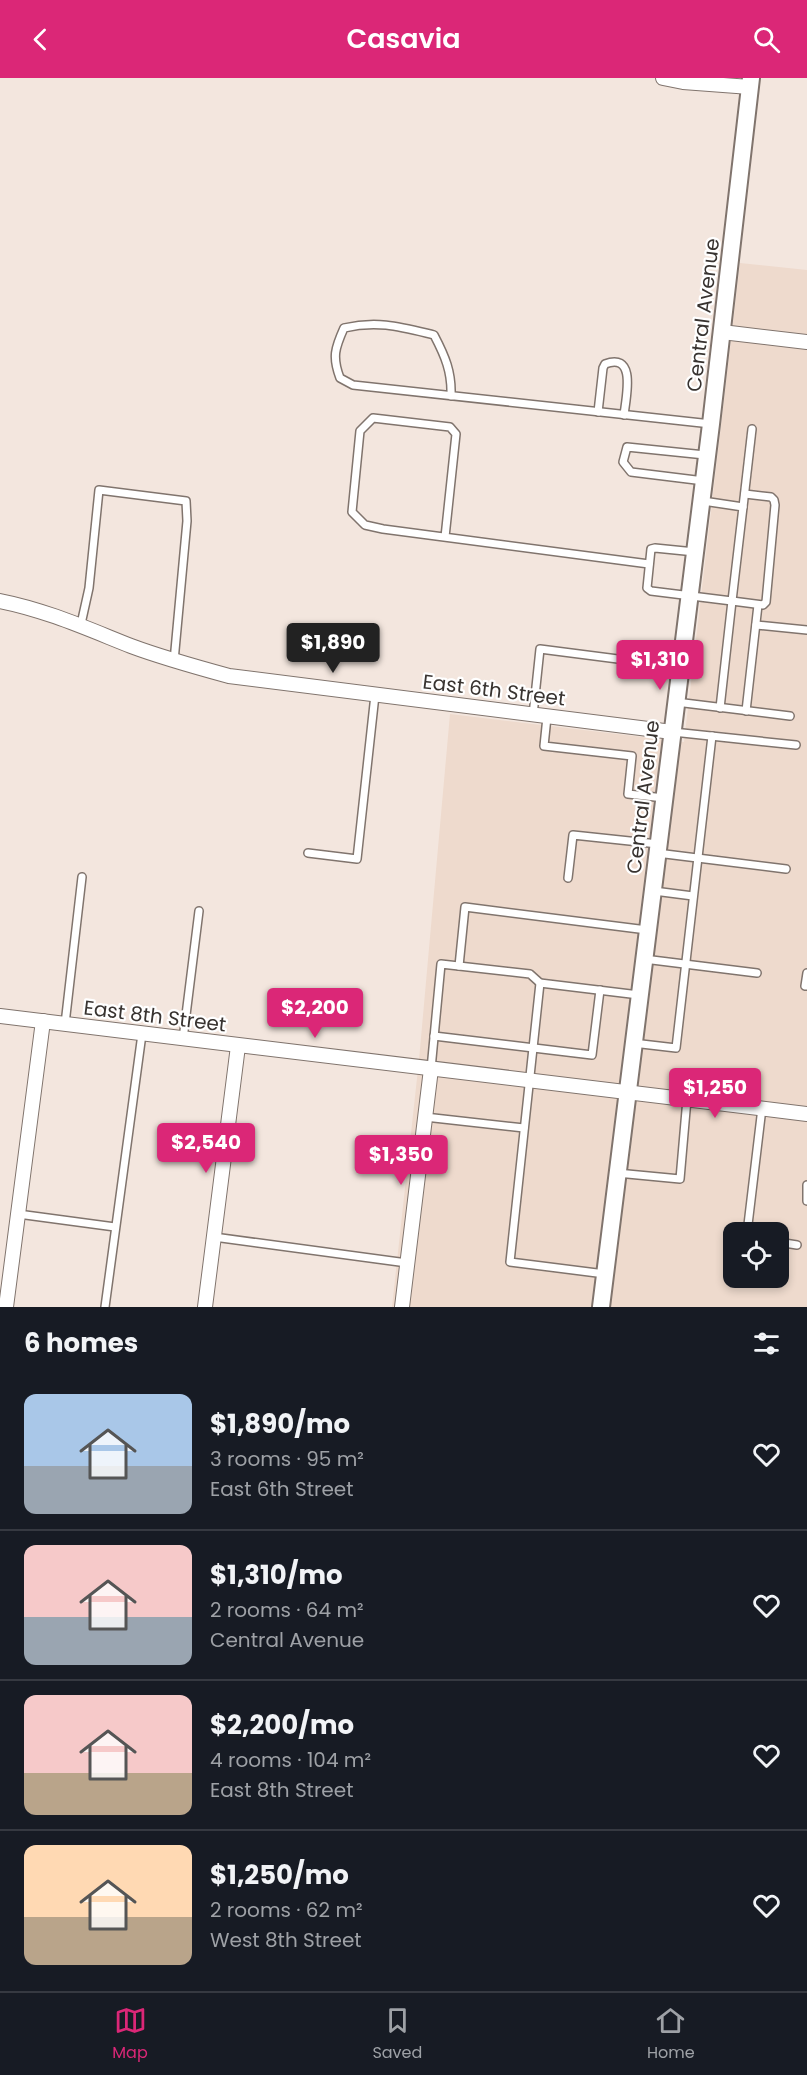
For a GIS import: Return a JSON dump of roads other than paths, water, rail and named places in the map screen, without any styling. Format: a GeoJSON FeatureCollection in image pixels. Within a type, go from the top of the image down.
{"type":"FeatureCollection","features":[{"type":"Feature","properties":{"kind":"street"},"geometry":{"type":"LineString","coordinates":[[663,78],[683,81],[751,82]]}},
{"type":"Feature","properties":{"kind":"street","name":"Central Avenue"},"geometry":{"type":"LineString","coordinates":[[601,1307],[690,596],[751,82]]}},
{"type":"Feature","properties":{"kind":"street"},"geometry":{"type":"LineString","coordinates":[[722,332],[807,342]]}},
{"type":"Feature","properties":{"kind":"street","name":"East 6th Street"},"geometry":{"type":"LineString","coordinates":[[0,601],[81,624],[174,661],[229,676],[672,732]]}},
{"type":"Feature","properties":{"kind":"street","name":"East 8th Street"},"geometry":{"type":"LineString","coordinates":[[0,1016],[807,1114]]}},
{"type":"Feature","properties":{"kind":"street"},"geometry":{"type":"LineString","coordinates":[[6,1307],[43,1021]]}},
{"type":"Feature","properties":{"kind":"street"},"geometry":{"type":"LineString","coordinates":[[205,1307],[238,1046]]}},
{"type":"Feature","properties":{"kind":"street"},"geometry":{"type":"LineString","coordinates":[[402,1307],[431,1069]]}},
{"type":"Feature","properties":{"kind":"lane"},"geometry":{"type":"LineString","coordinates":[[451,396],[452,380],[447,360],[434,335],[392,325],[365,323],[344,328],[335,347],[335,365],[340,378],[353,385],[451,396],[624,415],[711,424]]}},
{"type":"Feature","properties":{"kind":"lane"},"geometry":{"type":"LineString","coordinates":[[598,412],[604,364],[618,362],[624,365],[628,382],[624,415]]}},
{"type":"Feature","properties":{"kind":"lane"},"geometry":{"type":"LineString","coordinates":[[445,537],[456,434],[450,427],[373,418],[360,431],[352,512],[365,525],[445,537],[649,564]]}},
{"type":"Feature","properties":{"kind":"lane"},"geometry":{"type":"LineString","coordinates":[[720,708],[752,429]]}},
{"type":"Feature","properties":{"kind":"lane"},"geometry":{"type":"LineString","coordinates":[[704,481],[631,472],[623,462],[627,447],[707,455]]}},
{"type":"Feature","properties":{"kind":"lane"},"geometry":{"type":"LineString","coordinates":[[81,624],[89,588],[99,490],[186,501],[187,521],[174,661]]}},
{"type":"Feature","properties":{"kind":"lane"},"geometry":{"type":"LineString","coordinates":[[695,552],[651,549],[647,588],[651,591],[758,605],[766,602],[775,505],[771,497],[745,494]]}},
{"type":"Feature","properties":{"kind":"lane"},"geometry":{"type":"LineString","coordinates":[[701,501],[743,507]]}},
{"type":"Feature","properties":{"kind":"lane"},"geometry":{"type":"LineString","coordinates":[[746,711],[758,605]]}},
{"type":"Feature","properties":{"kind":"lane"},"geometry":{"type":"LineString","coordinates":[[756,625],[807,630]]}},
{"type":"Feature","properties":{"kind":"lane"},"geometry":{"type":"LineString","coordinates":[[664,798],[628,794],[632,756],[544,746],[540,716],[540,649],[681,667]]}},
{"type":"Feature","properties":{"kind":"lane"},"geometry":{"type":"LineString","coordinates":[[308,853],[357,859],[375,695]]}},
{"type":"Feature","properties":{"kind":"lane"},"geometry":{"type":"LineString","coordinates":[[676,702],[790,716]]}},
{"type":"Feature","properties":{"kind":"lane"},"geometry":{"type":"LineString","coordinates":[[672,732],[796,746]]}},
{"type":"Feature","properties":{"kind":"lane"},"geometry":{"type":"LineString","coordinates":[[633,1043],[676,1048],[712,736]]}},
{"type":"Feature","properties":{"kind":"lane"},"geometry":{"type":"LineString","coordinates":[[568,878],[573,835],[698,858],[786,869]]}},
{"type":"Feature","properties":{"kind":"lane"},"geometry":{"type":"LineString","coordinates":[[65,1024],[82,877]]}},
{"type":"Feature","properties":{"kind":"lane"},"geometry":{"type":"LineString","coordinates":[[652,891],[693,896]]}},
{"type":"Feature","properties":{"kind":"lane"},"geometry":{"type":"LineString","coordinates":[[459,966],[465,908],[647,930]]}},
{"type":"Feature","properties":{"kind":"lane"},"geometry":{"type":"LineString","coordinates":[[183,1039],[200,911]]}},
{"type":"Feature","properties":{"kind":"lane"},"geometry":{"type":"LineString","coordinates":[[644,959],[757,973]]}},
{"type":"Feature","properties":{"kind":"lane"},"geometry":{"type":"LineString","coordinates":[[431,1069],[441,964],[530,974],[540,983],[639,995]]}},
{"type":"Feature","properties":{"kind":"lane"},"geometry":{"type":"LineString","coordinates":[[807,972],[805,986],[807,986]]}},
{"type":"Feature","properties":{"kind":"lane"},"geometry":{"type":"LineString","coordinates":[[540,983],[510,1262],[605,1274]]}},
{"type":"Feature","properties":{"kind":"lane"},"geometry":{"type":"LineString","coordinates":[[434,1036],[592,1055],[600,990]]}},
{"type":"Feature","properties":{"kind":"lane"},"geometry":{"type":"LineString","coordinates":[[105,1307],[141,1034]]}},
{"type":"Feature","properties":{"kind":"lane"},"geometry":{"type":"LineString","coordinates":[[617,1173],[680,1179],[687,1099]]}},
{"type":"Feature","properties":{"kind":"lane"},"geometry":{"type":"LineString","coordinates":[[748,1222],[762,1108]]}},
{"type":"Feature","properties":{"kind":"lane"},"geometry":{"type":"LineString","coordinates":[[425,1117],[524,1128]]}},
{"type":"Feature","properties":{"kind":"lane"},"geometry":{"type":"LineString","coordinates":[[807,1185],[807,1201]]}},
{"type":"Feature","properties":{"kind":"lane"},"geometry":{"type":"LineString","coordinates":[[18,1214],[115,1227]]}},
{"type":"Feature","properties":{"kind":"lane"},"geometry":{"type":"LineString","coordinates":[[214,1238],[407,1263]]}},
{"type":"Feature","properties":{"kind":"lane"},"geometry":{"type":"LineString","coordinates":[[789,1244],[797,1245]]}}]}
